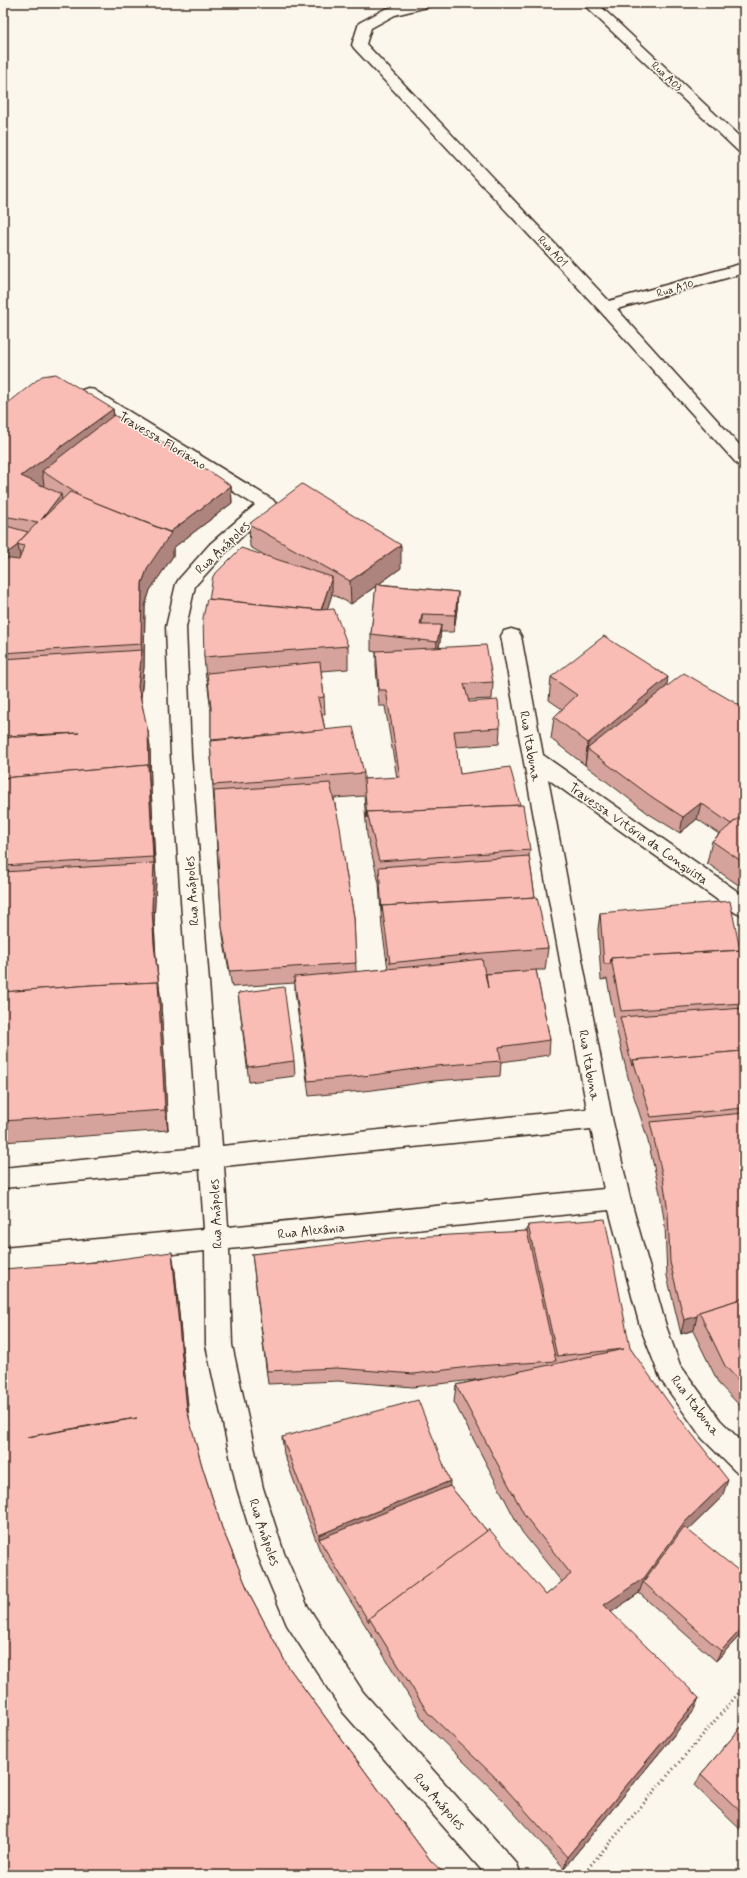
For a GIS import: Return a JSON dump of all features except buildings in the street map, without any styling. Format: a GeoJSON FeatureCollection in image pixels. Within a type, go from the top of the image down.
{"type":"FeatureCollection","features":[{"type":"Feature","properties":{"kind":"street","name":"Rua A01"},"geometry":{"type":"LineString","coordinates":[[426,3],[390,12],[364,26],[359,45],[606,307],[744,461]]}},
{"type":"Feature","properties":{"kind":"street","name":"Rua A03"},"geometry":{"type":"LineString","coordinates":[[589,3],[744,149]]}},
{"type":"Feature","properties":{"kind":"street","name":"Rua A10"},"geometry":{"type":"LineString","coordinates":[[606,307],[744,268]]}},
{"type":"Feature","properties":{"kind":"street","name":"Travessa Floriano"},"geometry":{"type":"LineString","coordinates":[[72,384],[267,504]]}},
{"type":"Feature","properties":{"kind":"street","name":"Rua Anápoles"},"geometry":{"type":"LineString","coordinates":[[267,504],[217,549],[186,584],[176,627],[181,762],[212,1157],[217,1239],[221,1352],[250,1488],[271,1553],[297,1615],[353,1702],[506,1875]]}},
{"type":"Feature","properties":{"kind":"street","name":"Rua Itabuna"},"geometry":{"type":"LineString","coordinates":[[511,636],[600,1118],[618,1198],[652,1326],[670,1372],[711,1429],[744,1462]]}},
{"type":"Feature","properties":{"kind":"street","name":"Travessa Vitória da Conquista"},"geometry":{"type":"LineString","coordinates":[[534,759],[744,907]]}},
{"type":"Feature","properties":{"kind":"street"},"geometry":{"type":"LineString","coordinates":[[3,1178],[600,1118]]}},
{"type":"Feature","properties":{"kind":"street","name":"Rua Alexânia"},"geometry":{"type":"LineString","coordinates":[[3,1259],[217,1239],[618,1198]]}},
{"type":"Feature","properties":{"kind":"path"},"geometry":{"type":"LineString","coordinates":[[582,1875],[744,1687]]}}]}
